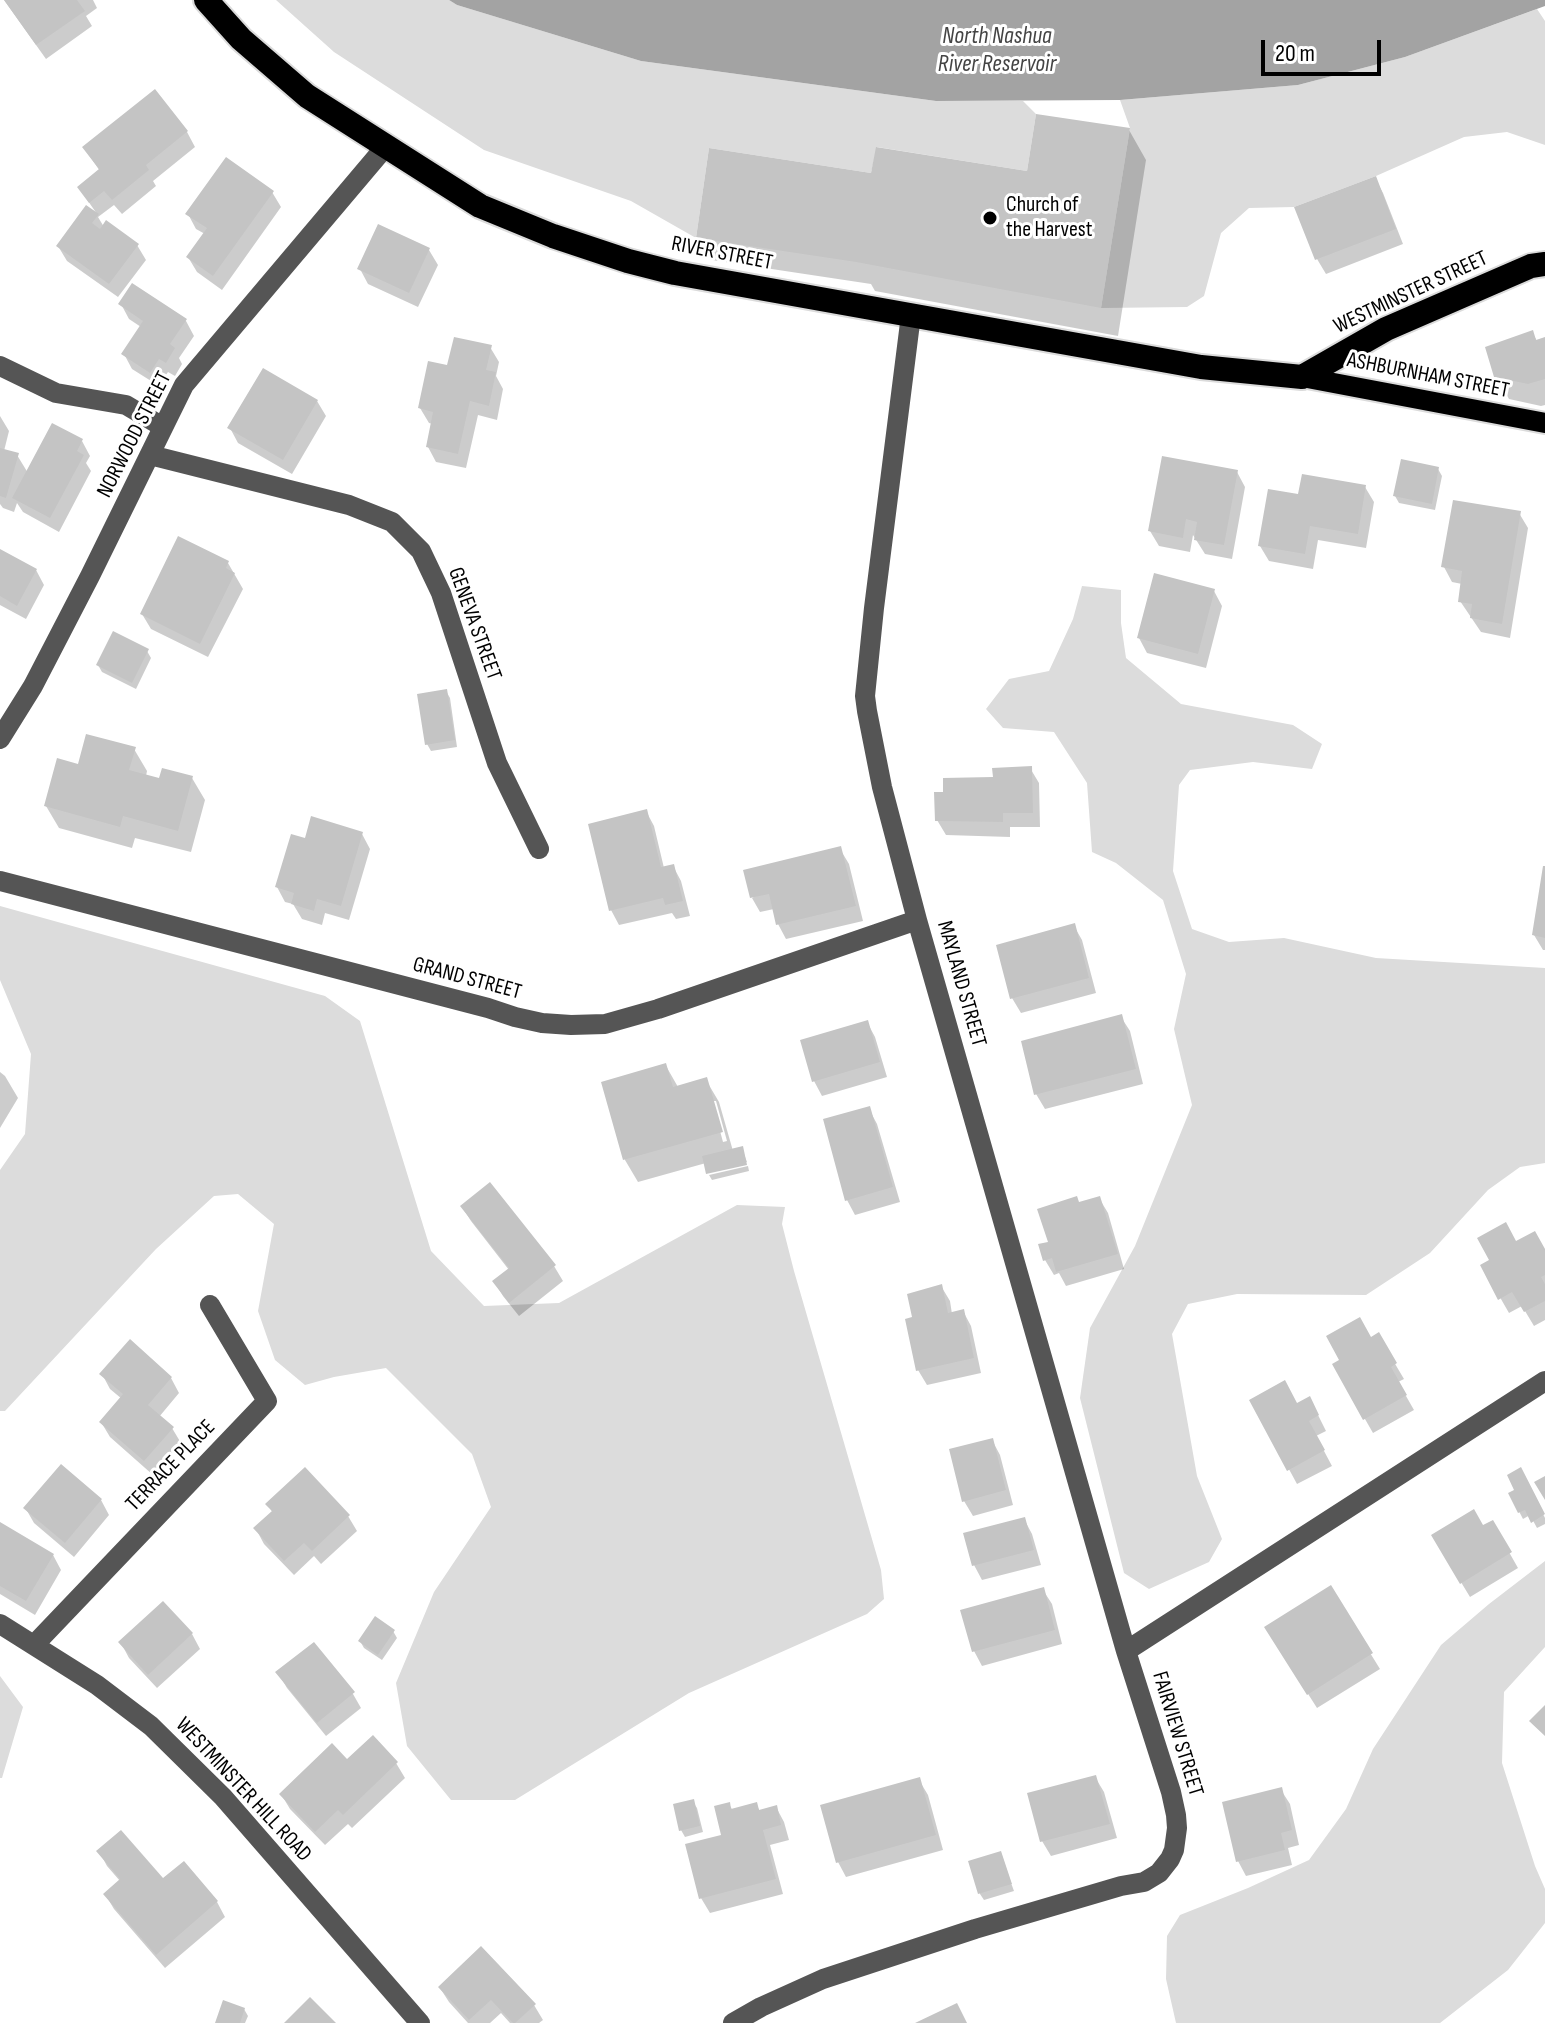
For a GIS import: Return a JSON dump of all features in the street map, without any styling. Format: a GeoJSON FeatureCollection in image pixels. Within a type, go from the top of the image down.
{"type":"FeatureCollection","features":[{"type":"Feature","properties":{"kind":"highway","name":"RIVER STREET"},"geometry":{"type":"LineString","coordinates":[[206,0],[241,39],[307,96],[480,206],[553,236],[675,273],[1201,367],[1302,377]]}},
{"type":"Feature","properties":{"kind":"highway","name":"WESTMINSTER STREET"},"geometry":{"type":"LineString","coordinates":[[1302,377],[1386,329],[1531,266],[1545,264]]}},
{"type":"Feature","properties":{"kind":"main road","name":"ASHBURNHAM STREET"},"geometry":{"type":"LineString","coordinates":[[1302,377],[1545,423]]}},
{"type":"Feature","properties":{"kind":"street","name":"NORWOOD STREET"},"geometry":{"type":"LineString","coordinates":[[0,739],[33,686],[184,385],[386,146]]}},
{"type":"Feature","properties":{"kind":"street","name":"MAYLAND STREET"},"geometry":{"type":"LineString","coordinates":[[911,315],[865,696],[882,787],[917,920],[1126,1651]]}},
{"type":"Feature","properties":{"kind":"street"},"geometry":{"type":"LineString","coordinates":[[0,366],[56,393],[126,405],[163,427]]}},
{"type":"Feature","properties":{"kind":"street","name":"GENEVA STREET"},"geometry":{"type":"LineString","coordinates":[[150,455],[349,505],[392,522],[421,551],[441,593],[497,763],[539,849]]}},
{"type":"Feature","properties":{"kind":"street","name":"GRAND STREET"},"geometry":{"type":"LineString","coordinates":[[0,881],[515,1017],[571,1025],[605,1024],[658,1009],[917,920]]}},
{"type":"Feature","properties":{"kind":"street","name":"TERRACE PLACE"},"geometry":{"type":"LineString","coordinates":[[34,1645],[267,1401],[210,1305]]}},
{"type":"Feature","properties":{"kind":"street","name":"FAIRVIEW STREET"},"geometry":{"type":"LineString","coordinates":[[733,2023],[823,1979],[975,1929],[1144,1882],[1159,1873],[1174,1850],[1176,1815],[1126,1651],[1545,1381]]}},
{"type":"Feature","properties":{"kind":"street","name":"WESTMINSTER HILL ROAD"},"geometry":{"type":"LineString","coordinates":[[0,1624],[97,1685],[151,1726],[223,1797],[420,2023]]}},
{"type":"Feature","properties":{"kind":"shaded area"},"geometry":{"type":"Polygon","coordinates":[[[276,0],[449,0],[641,61],[936,101],[1023,101],[1036,114],[1027,171],[877,147],[871,173],[709,148],[696,238],[631,201],[484,150],[334,52],[276,0]]]}},
{"type":"Feature","properties":{"kind":"shaded area"},"geometry":{"type":"Polygon","coordinates":[[[1537,9],[1545,21],[1545,145],[1507,132],[1464,137],[1376,176],[1294,207],[1249,208],[1221,233],[1204,296],[1187,307],[1101,308],[1130,128],[1120,100],[1298,85],[1405,57],[1537,9]]]}},
{"type":"Feature","properties":{"kind":"shaded area"},"geometry":{"type":"Polygon","coordinates":[[[1082,586],[1121,590],[1121,623],[1126,658],[1181,704],[1293,725],[1322,744],[1312,769],[1253,762],[1190,770],[1179,785],[1173,871],[1192,929],[1229,942],[1284,938],[1376,958],[1545,968],[1545,1163],[1520,1167],[1488,1190],[1430,1253],[1366,1295],[1237,1294],[1188,1304],[1172,1334],[1197,1476],[1222,1539],[1209,1562],[1149,1589],[1124,1573],[1080,1398],[1090,1328],[1135,1246],[1192,1105],[1174,1029],[1186,974],[1163,900],[1116,863],[1092,852],[1087,783],[1054,732],[1003,728],[986,709],[1009,679],[1049,671],[1073,619],[1082,586]]]}},
{"type":"Feature","properties":{"kind":"shaded area"},"geometry":{"type":"Polygon","coordinates":[[[0,906],[325,996],[360,1021],[431,1251],[484,1306],[559,1303],[737,1205],[785,1207],[782,1224],[881,1570],[884,1599],[867,1614],[689,1693],[515,1800],[451,1800],[407,1746],[396,1683],[434,1592],[491,1507],[472,1454],[386,1368],[305,1385],[275,1360],[258,1311],[274,1224],[238,1194],[214,1196],[156,1249],[5,1411],[0,1411],[0,1170],[25,1134],[31,1054],[0,980],[0,906]]]}},
{"type":"Feature","properties":{"kind":"shaded area"},"geometry":{"type":"Polygon","coordinates":[[[1545,1561],[1545,1647],[1504,1692],[1502,1763],[1545,1889],[1545,1923],[1508,1970],[1440,2023],[1176,2023],[1166,1979],[1167,1936],[1180,1915],[1309,1860],[1346,1809],[1373,1749],[1441,1645],[1545,1561]]]}},
{"type":"Feature","properties":{"kind":"shaded area"},"geometry":{"type":"Polygon","coordinates":[[[0,1676],[23,1707],[2,1778],[0,1778],[0,1676]]]}},
{"type":"Feature","properties":{"kind":"water","name":"North Nashua River Reservoir"},"geometry":{"type":"Polygon","coordinates":[[[449,0],[1545,0],[1545,6],[1405,57],[1298,85],[1120,100],[936,101],[641,61],[449,0]]]}},
{"type":"Feature","properties":{"kind":"building"},"geometry":{"type":"Polygon","coordinates":[[[4,0],[77,0],[85,11],[36,45],[4,0]]]}},
{"type":"Feature","properties":{"kind":"building"},"geometry":{"type":"Polygon","coordinates":[[[155,89],[188,131],[146,165],[149,170],[112,200],[104,191],[89,203],[77,187],[99,169],[82,147],[155,89]]]}},
{"type":"Feature","properties":{"kind":"building","name":"Church of the Harvest"},"geometry":{"type":"Polygon","coordinates":[[[1036,114],[1130,128],[1101,308],[856,262],[696,238],[709,148],[871,173],[876,147],[1027,171],[1036,114]]]}},
{"type":"Feature","properties":{"kind":"building"},"geometry":{"type":"Polygon","coordinates":[[[226,157],[274,191],[213,276],[186,257],[207,228],[185,214],[226,157]]]}},
{"type":"Feature","properties":{"kind":"building"},"geometry":{"type":"Polygon","coordinates":[[[1376,176],[1396,229],[1315,260],[1294,207],[1376,176]]]}},
{"type":"Feature","properties":{"kind":"building"},"geometry":{"type":"Polygon","coordinates":[[[86,205],[99,214],[92,223],[100,229],[106,220],[139,244],[109,284],[56,246],[86,205]]]}},
{"type":"Feature","properties":{"kind":"building"},"geometry":{"type":"Polygon","coordinates":[[[378,224],[430,248],[409,293],[357,269],[378,224]]]}},
{"type":"Feature","properties":{"kind":"building"},"geometry":{"type":"Polygon","coordinates":[[[132,283],[187,319],[170,344],[175,348],[166,363],[159,359],[150,373],[121,354],[143,321],[118,304],[132,283]]]}},
{"type":"Feature","properties":{"kind":"building"},"geometry":{"type":"Polygon","coordinates":[[[1533,330],[1536,340],[1545,337],[1545,379],[1528,384],[1494,377],[1485,347],[1533,330]]]}},
{"type":"Feature","properties":{"kind":"building"},"geometry":{"type":"Polygon","coordinates":[[[454,337],[492,345],[486,370],[496,372],[489,406],[470,401],[458,454],[426,447],[433,412],[418,408],[428,361],[447,365],[454,337]]]}},
{"type":"Feature","properties":{"kind":"building"},"geometry":{"type":"Polygon","coordinates":[[[263,368],[318,400],[283,460],[227,428],[263,368]]]}},
{"type":"Feature","properties":{"kind":"building"},"geometry":{"type":"Polygon","coordinates":[[[52,423],[83,439],[77,451],[84,455],[50,518],[12,498],[52,423]]]}},
{"type":"Feature","properties":{"kind":"building"},"geometry":{"type":"Polygon","coordinates":[[[0,448],[19,453],[6,498],[0,496],[0,448]]]}},
{"type":"Feature","properties":{"kind":"building"},"geometry":{"type":"Polygon","coordinates":[[[1162,456],[1238,470],[1224,545],[1194,540],[1197,522],[1186,519],[1183,538],[1148,531],[1162,456]]]}},
{"type":"Feature","properties":{"kind":"building"},"geometry":{"type":"Polygon","coordinates":[[[1401,459],[1439,467],[1432,504],[1393,496],[1401,459]]]}},
{"type":"Feature","properties":{"kind":"building"},"geometry":{"type":"Polygon","coordinates":[[[1302,474],[1366,485],[1358,534],[1310,526],[1305,554],[1258,546],[1268,489],[1298,494],[1302,474]]]}},
{"type":"Feature","properties":{"kind":"building"},"geometry":{"type":"Polygon","coordinates":[[[1453,500],[1521,511],[1502,624],[1470,618],[1472,604],[1458,602],[1462,571],[1441,567],[1453,500]]]}},
{"type":"Feature","properties":{"kind":"building"},"geometry":{"type":"Polygon","coordinates":[[[178,536],[229,561],[226,568],[235,573],[200,644],[140,614],[178,536]]]}},
{"type":"Feature","properties":{"kind":"building"},"geometry":{"type":"Polygon","coordinates":[[[0,549],[37,569],[17,606],[0,596],[0,549]]]}},
{"type":"Feature","properties":{"kind":"building"},"geometry":{"type":"Polygon","coordinates":[[[1154,573],[1215,589],[1198,654],[1137,638],[1154,573]]]}},
{"type":"Feature","properties":{"kind":"building"},"geometry":{"type":"Polygon","coordinates":[[[113,631],[149,649],[132,683],[96,665],[113,631]]]}},
{"type":"Feature","properties":{"kind":"building"},"geometry":{"type":"Polygon","coordinates":[[[447,689],[455,740],[425,745],[417,694],[447,689]]]}},
{"type":"Feature","properties":{"kind":"building"},"geometry":{"type":"Polygon","coordinates":[[[86,734],[136,747],[129,770],[159,778],[162,768],[193,776],[178,831],[123,816],[120,827],[44,806],[57,758],[78,764],[86,734]]]}},
{"type":"Feature","properties":{"kind":"building"},"geometry":{"type":"Polygon","coordinates":[[[1032,766],[1033,813],[1003,813],[1003,822],[935,821],[934,792],[943,792],[943,778],[993,777],[992,768],[1032,766]]]}},
{"type":"Feature","properties":{"kind":"building"},"geometry":{"type":"Polygon","coordinates":[[[647,809],[661,867],[674,864],[683,901],[665,905],[663,898],[609,911],[588,824],[647,809]]]}},
{"type":"Feature","properties":{"kind":"building"},"geometry":{"type":"Polygon","coordinates":[[[311,816],[363,832],[341,906],[317,899],[314,911],[291,904],[294,893],[275,887],[291,834],[305,838],[311,816]]]}},
{"type":"Feature","properties":{"kind":"building"},"geometry":{"type":"Polygon","coordinates":[[[841,846],[856,906],[776,925],[769,894],[750,898],[743,870],[841,846]]]}},
{"type":"Feature","properties":{"kind":"building"},"geometry":{"type":"Polygon","coordinates":[[[1545,866],[1545,938],[1532,935],[1545,866]]]}},
{"type":"Feature","properties":{"kind":"building"},"geometry":{"type":"Polygon","coordinates":[[[1075,923],[1089,978],[1010,999],[996,945],[1075,923]]]}},
{"type":"Feature","properties":{"kind":"building"},"geometry":{"type":"Polygon","coordinates":[[[1122,1014],[1136,1069],[1034,1095],[1021,1041],[1122,1014]]]}},
{"type":"Feature","properties":{"kind":"building"},"geometry":{"type":"Polygon","coordinates":[[[868,1020],[880,1062],[812,1082],[800,1040],[868,1020]]]}},
{"type":"Feature","properties":{"kind":"building"},"geometry":{"type":"Polygon","coordinates":[[[666,1063],[673,1087],[707,1077],[723,1132],[623,1160],[601,1082],[666,1063]]]}},
{"type":"Feature","properties":{"kind":"building"},"geometry":{"type":"Polygon","coordinates":[[[870,1106],[893,1187],[845,1201],[823,1119],[870,1106]]]}},
{"type":"Feature","properties":{"kind":"building"},"geometry":{"type":"Polygon","coordinates":[[[743,1146],[747,1165],[706,1174],[702,1156],[743,1146]]]}},
{"type":"Feature","properties":{"kind":"building"},"geometry":{"type":"Polygon","coordinates":[[[490,1182],[556,1265],[509,1303],[492,1281],[509,1268],[460,1206],[490,1182]]]}},
{"type":"Feature","properties":{"kind":"building"},"geometry":{"type":"Polygon","coordinates":[[[1077,1196],[1079,1202],[1100,1196],[1118,1254],[1056,1272],[1052,1258],[1043,1261],[1038,1244],[1048,1242],[1037,1209],[1077,1196]]]}},
{"type":"Feature","properties":{"kind":"building"},"geometry":{"type":"Polygon","coordinates":[[[1506,1222],[1516,1241],[1535,1231],[1545,1249],[1545,1275],[1541,1277],[1545,1284],[1545,1301],[1524,1312],[1512,1292],[1498,1300],[1480,1265],[1489,1260],[1477,1238],[1506,1222]]]}},
{"type":"Feature","properties":{"kind":"building"},"geometry":{"type":"Polygon","coordinates":[[[942,1284],[948,1313],[964,1309],[974,1358],[916,1371],[905,1319],[912,1317],[907,1294],[942,1284]]]}},
{"type":"Feature","properties":{"kind":"building"},"geometry":{"type":"Polygon","coordinates":[[[1360,1317],[1371,1337],[1379,1332],[1397,1363],[1391,1367],[1407,1395],[1363,1420],[1332,1364],[1339,1360],[1326,1336],[1360,1317]]]}},
{"type":"Feature","properties":{"kind":"building"},"geometry":{"type":"Polygon","coordinates":[[[130,1339],[172,1377],[148,1405],[174,1427],[144,1461],[99,1422],[123,1394],[99,1374],[130,1339]]]}},
{"type":"Feature","properties":{"kind":"building"},"geometry":{"type":"Polygon","coordinates":[[[1285,1380],[1297,1403],[1310,1396],[1319,1415],[1309,1421],[1325,1450],[1287,1471],[1249,1400],[1285,1380]]]}},
{"type":"Feature","properties":{"kind":"building"},"geometry":{"type":"Polygon","coordinates":[[[993,1438],[1006,1490],[962,1502],[949,1449],[993,1438]]]}},
{"type":"Feature","properties":{"kind":"building"},"geometry":{"type":"Polygon","coordinates":[[[61,1464],[102,1499],[65,1543],[23,1508],[61,1464]]]}},
{"type":"Feature","properties":{"kind":"building"},"geometry":{"type":"Polygon","coordinates":[[[305,1467],[350,1515],[312,1551],[304,1543],[284,1561],[253,1528],[272,1511],[265,1504],[305,1467]]]}},
{"type":"Feature","properties":{"kind":"building"},"geometry":{"type":"Polygon","coordinates":[[[1521,1467],[1545,1514],[1531,1523],[1525,1510],[1518,1513],[1508,1493],[1514,1490],[1507,1475],[1521,1467]]]}},
{"type":"Feature","properties":{"kind":"building"},"geometry":{"type":"Polygon","coordinates":[[[1545,1476],[1545,1500],[1534,1482],[1545,1476]]]}},
{"type":"Feature","properties":{"kind":"building"},"geometry":{"type":"Polygon","coordinates":[[[1474,1509],[1483,1525],[1493,1520],[1512,1552],[1460,1584],[1431,1535],[1474,1509]]]}},
{"type":"Feature","properties":{"kind":"building"},"geometry":{"type":"Polygon","coordinates":[[[1025,1517],[1034,1550],[972,1566],[963,1533],[1025,1517]]]}},
{"type":"Feature","properties":{"kind":"building"},"geometry":{"type":"Polygon","coordinates":[[[0,1522],[54,1554],[26,1601],[0,1586],[0,1522]]]}},
{"type":"Feature","properties":{"kind":"building"},"geometry":{"type":"Polygon","coordinates":[[[1331,1585],[1373,1653],[1307,1695],[1264,1627],[1331,1585]]]}},
{"type":"Feature","properties":{"kind":"building"},"geometry":{"type":"Polygon","coordinates":[[[1044,1587],[1055,1630],[972,1652],[960,1610],[1044,1587]]]}},
{"type":"Feature","properties":{"kind":"building"},"geometry":{"type":"Polygon","coordinates":[[[163,1601],[193,1633],[148,1675],[118,1642],[163,1601]]]}},
{"type":"Feature","properties":{"kind":"building"},"geometry":{"type":"Polygon","coordinates":[[[375,1616],[395,1630],[378,1655],[358,1641],[375,1616]]]}},
{"type":"Feature","properties":{"kind":"building"},"geometry":{"type":"Polygon","coordinates":[[[314,1642],[355,1692],[317,1723],[275,1672],[314,1642]]]}},
{"type":"Feature","properties":{"kind":"building"},"geometry":{"type":"Polygon","coordinates":[[[1545,1705],[1545,1736],[1529,1721],[1545,1705]]]}},
{"type":"Feature","properties":{"kind":"building"},"geometry":{"type":"Polygon","coordinates":[[[373,1735],[398,1762],[343,1815],[338,1810],[315,1832],[279,1794],[332,1743],[347,1759],[373,1735]]]}},
{"type":"Feature","properties":{"kind":"building"},"geometry":{"type":"Polygon","coordinates":[[[1096,1775],[1110,1824],[1040,1842],[1027,1793],[1096,1775]]]}},
{"type":"Feature","properties":{"kind":"building"},"geometry":{"type":"Polygon","coordinates":[[[920,1777],[936,1835],[836,1863],[820,1805],[920,1777]]]}},
{"type":"Feature","properties":{"kind":"building"},"geometry":{"type":"Polygon","coordinates":[[[1282,1787],[1292,1830],[1281,1833],[1285,1850],[1236,1862],[1222,1802],[1282,1787]]]}},
{"type":"Feature","properties":{"kind":"building"},"geometry":{"type":"Polygon","coordinates":[[[694,1799],[700,1826],[679,1831],[673,1804],[694,1799]]]}},
{"type":"Feature","properties":{"kind":"building"},"geometry":{"type":"Polygon","coordinates":[[[730,1802],[731,1809],[757,1802],[759,1810],[777,1805],[781,1825],[763,1830],[776,1879],[699,1899],[685,1844],[721,1835],[714,1806],[730,1802]]]}},
{"type":"Feature","properties":{"kind":"building"},"geometry":{"type":"Polygon","coordinates":[[[121,1830],[163,1878],[184,1861],[218,1901],[156,1955],[103,1894],[120,1879],[96,1851],[121,1830]]]}},
{"type":"Feature","properties":{"kind":"building"},"geometry":{"type":"Polygon","coordinates":[[[1001,1851],[1012,1884],[978,1894],[968,1861],[1001,1851]]]}},
{"type":"Feature","properties":{"kind":"building"},"geometry":{"type":"Polygon","coordinates":[[[481,1946],[536,2004],[515,2023],[491,2000],[469,2020],[438,1987],[481,1946]]]}},
{"type":"Feature","properties":{"kind":"building"},"geometry":{"type":"Polygon","coordinates":[[[310,1997],[336,2023],[284,2023],[310,1997]]]}},
{"type":"Feature","properties":{"kind":"building"},"geometry":{"type":"Polygon","coordinates":[[[223,2000],[245,2008],[240,2023],[215,2023],[223,2000]]]}},
{"type":"Feature","properties":{"kind":"building"},"geometry":{"type":"Polygon","coordinates":[[[957,2003],[967,2023],[915,2023],[957,2003]]]}},
{"type":"Feature","properties":{"kind":"place","name":"Church of the Harvest"},"geometry":{"type":"Point","coordinates":[990,218]}}]}
